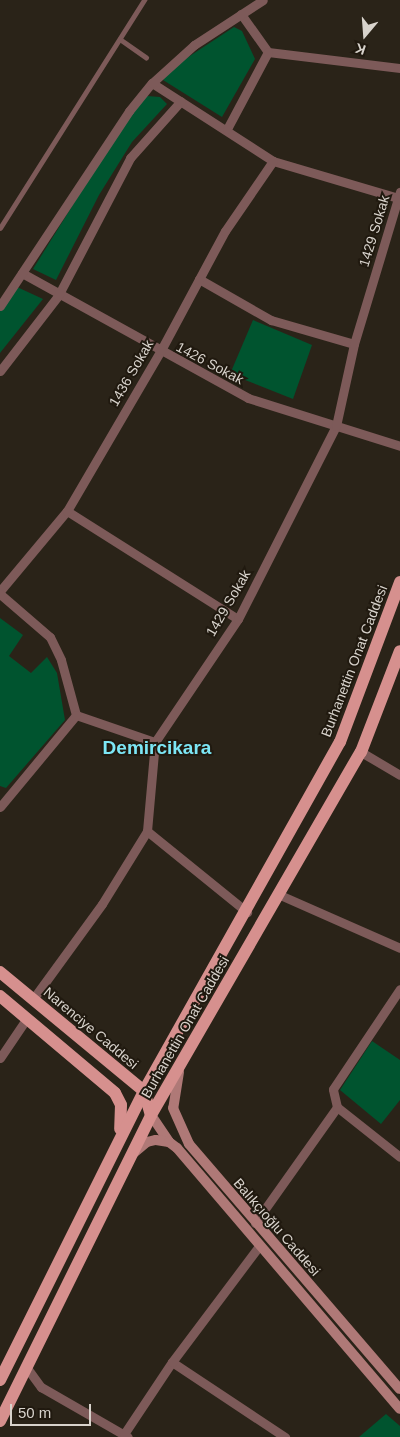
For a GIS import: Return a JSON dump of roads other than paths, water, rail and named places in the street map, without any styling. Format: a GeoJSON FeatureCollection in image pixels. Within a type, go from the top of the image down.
{"type":"FeatureCollection","features":[{"type":"Feature","properties":{"kind":"main road","name":"Burhanettin Onat Caddesi"},"geometry":{"type":"LineString","coordinates":[[0,1380],[120,1136],[247,912],[340,742],[400,582]]}},
{"type":"Feature","properties":{"kind":"main road","name":"Burhanettin Onat Caddesi"},"geometry":{"type":"LineString","coordinates":[[0,1421],[151,1115],[361,752],[400,651]]}},
{"type":"Feature","properties":{"kind":"main road","name":"Narenciye Caddesi"},"geometry":{"type":"LineString","coordinates":[[0,972],[144,1091]]}},
{"type":"Feature","properties":{"kind":"main road"},"geometry":{"type":"LineString","coordinates":[[0,996],[115,1093],[122,1116],[120,1136]]}},
{"type":"Feature","properties":{"kind":"main road"},"geometry":{"type":"LineString","coordinates":[[144,1091],[151,1115]]}},
{"type":"Feature","properties":{"kind":"street"},"geometry":{"type":"LineString","coordinates":[[0,306],[129,111],[152,83],[194,46],[263,0]]}},
{"type":"Feature","properties":{"kind":"street"},"geometry":{"type":"LineString","coordinates":[[240,14],[268,52],[400,68]]}},
{"type":"Feature","properties":{"kind":"street"},"geometry":{"type":"LineString","coordinates":[[227,129],[268,52]]}},
{"type":"Feature","properties":{"kind":"street"},"geometry":{"type":"LineString","coordinates":[[152,83],[227,129],[273,161],[399,195]]}},
{"type":"Feature","properties":{"kind":"street"},"geometry":{"type":"LineString","coordinates":[[0,371],[58,296],[130,158],[181,101]]}},
{"type":"Feature","properties":{"kind":"street","name":"1436 Sokak"},"geometry":{"type":"LineString","coordinates":[[0,592],[67,510],[160,352],[225,231],[273,161]]}},
{"type":"Feature","properties":{"kind":"street","name":"1429 Sokak"},"geometry":{"type":"LineString","coordinates":[[33,999],[102,904],[147,830],[155,742],[238,619],[336,426],[354,344],[399,195]]}},
{"type":"Feature","properties":{"kind":"street","name":"1426 Sokak"},"geometry":{"type":"LineString","coordinates":[[22,274],[160,352],[248,398],[400,446]]}},
{"type":"Feature","properties":{"kind":"street"},"geometry":{"type":"LineString","coordinates":[[199,279],[271,320],[354,344]]}},
{"type":"Feature","properties":{"kind":"street"},"geometry":{"type":"LineString","coordinates":[[67,510],[238,619]]}},
{"type":"Feature","properties":{"kind":"street"},"geometry":{"type":"LineString","coordinates":[[0,592],[50,638],[61,660],[76,715]]}},
{"type":"Feature","properties":{"kind":"street"},"geometry":{"type":"LineString","coordinates":[[76,715],[155,742]]}},
{"type":"Feature","properties":{"kind":"street"},"geometry":{"type":"LineString","coordinates":[[0,807],[76,715]]}},
{"type":"Feature","properties":{"kind":"street"},"geometry":{"type":"LineString","coordinates":[[361,752],[400,776]]}},
{"type":"Feature","properties":{"kind":"street"},"geometry":{"type":"LineString","coordinates":[[147,830],[247,912]]}},
{"type":"Feature","properties":{"kind":"street"},"geometry":{"type":"LineString","coordinates":[[280,895],[400,948]]}},
{"type":"Feature","properties":{"kind":"street"},"geometry":{"type":"LineString","coordinates":[[400,989],[333,1089],[337,1107],[400,1157]]}},
{"type":"Feature","properties":{"kind":"street"},"geometry":{"type":"LineString","coordinates":[[0,1058],[27,1018]]}},
{"type":"Feature","properties":{"kind":"street","name":"Balıkçıoğlu Caddesi"},"geometry":{"type":"LineString","coordinates":[[180,1066],[173,1097],[182,1133],[255,1223],[400,1389]]}},
{"type":"Feature","properties":{"kind":"street"},"geometry":{"type":"LineString","coordinates":[[255,1223],[337,1107]]}},
{"type":"Feature","properties":{"kind":"street","name":"Balıkçıoğlu Caddesi"},"geometry":{"type":"LineString","coordinates":[[151,1115],[169,1142],[190,1162],[400,1409]]}},
{"type":"Feature","properties":{"kind":"street"},"geometry":{"type":"LineString","coordinates":[[130,1156],[147,1142],[169,1142]]}},
{"type":"Feature","properties":{"kind":"street"},"geometry":{"type":"LineString","coordinates":[[27,1368],[41,1387],[126,1435],[172,1362],[260,1245]]}},
{"type":"Feature","properties":{"kind":"street"},"geometry":{"type":"LineString","coordinates":[[172,1362],[285,1437]]}},
{"type":"Feature","properties":{"kind":"lane"},"geometry":{"type":"LineString","coordinates":[[0,228],[144,0]]}},
{"type":"Feature","properties":{"kind":"lane"},"geometry":{"type":"LineString","coordinates":[[120,39],[146,57]]}},
{"type":"Feature","properties":{"kind":"district","name":"Demircikara"},"geometry":{"type":"Point","coordinates":[157,748]}}]}
